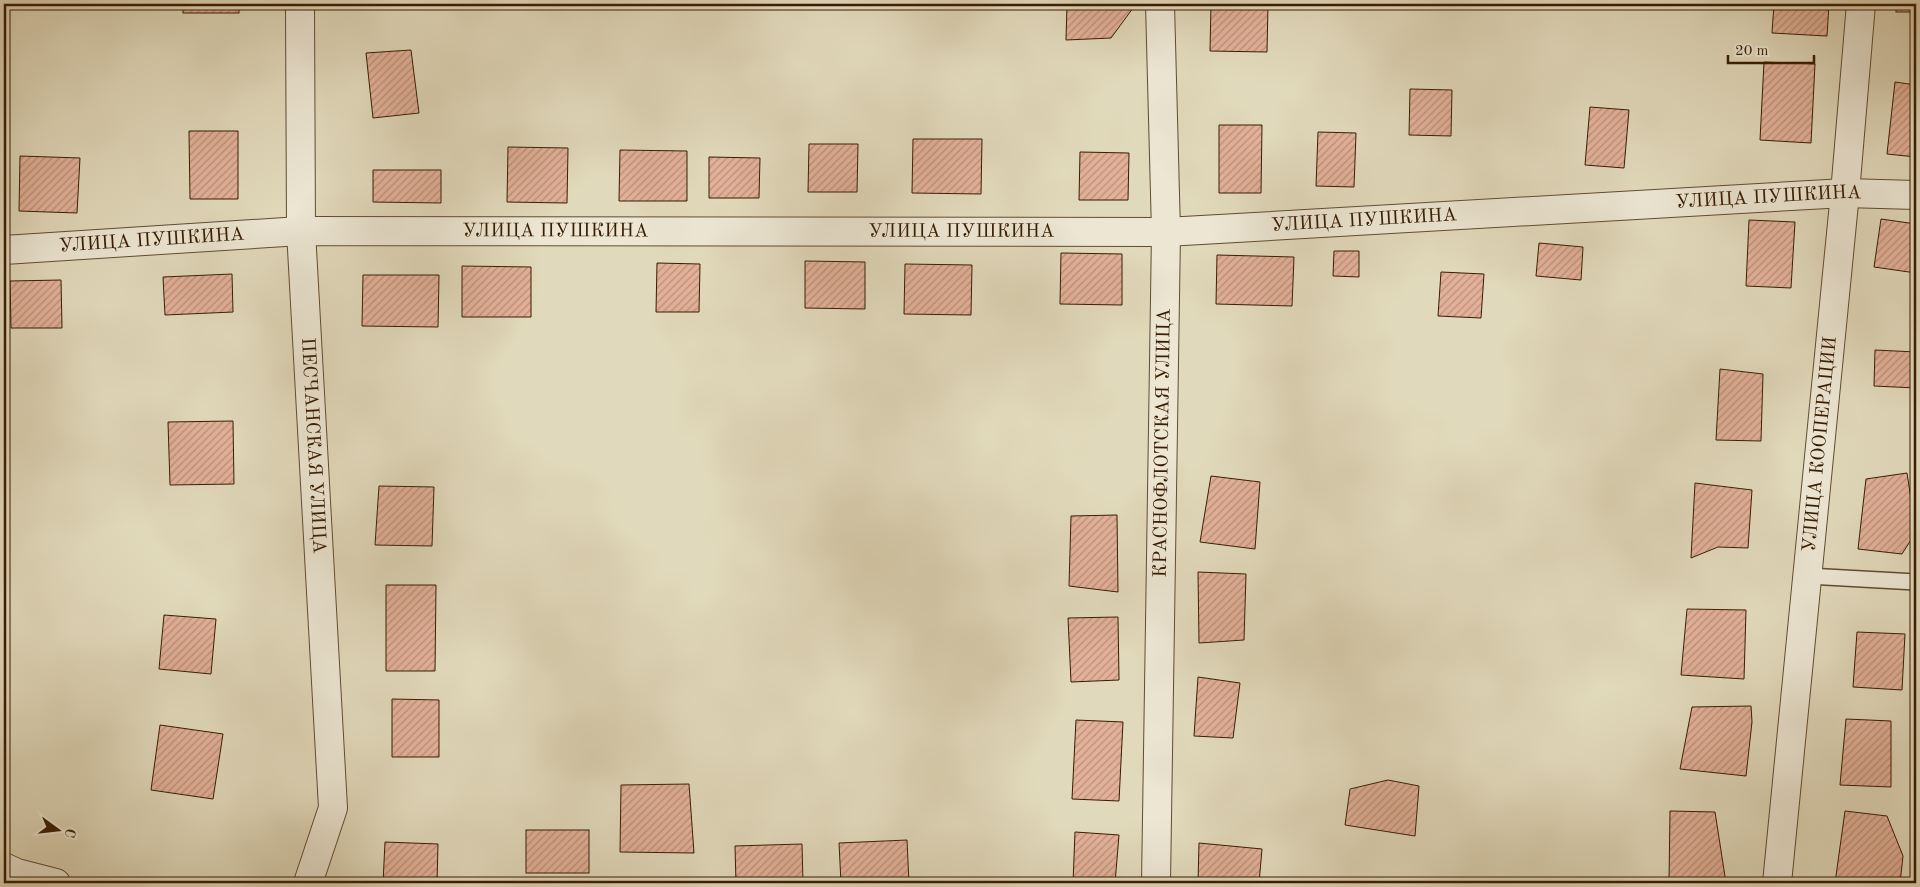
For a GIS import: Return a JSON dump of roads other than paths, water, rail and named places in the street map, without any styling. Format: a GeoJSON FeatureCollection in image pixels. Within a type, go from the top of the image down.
{"type":"FeatureCollection","features":[{"type":"Feature","properties":{"kind":"street","name":"ПЕСЧАНСКАЯ УЛИЦА"},"geometry":{"type":"LineString","coordinates":[[300,4],[302,231],[334,808],[308,883]]}},
{"type":"Feature","properties":{"kind":"street","name":"КРАСНОФЛОТСКАЯ УЛИЦА"},"geometry":{"type":"LineString","coordinates":[[1156,883],[1166,232],[1160,4]]}},
{"type":"Feature","properties":{"kind":"street","name":"УЛИЦА КООПЕРАЦИИ"},"geometry":{"type":"LineString","coordinates":[[1776,883],[1808,576],[1845,193],[1861,4]]}},
{"type":"Feature","properties":{"kind":"street","name":"УЛИЦА ПУШКИНА"},"geometry":{"type":"LineString","coordinates":[[4,250],[302,231],[1166,232],[1845,193],[1916,195]]}},
{"type":"Feature","properties":{"kind":"street"},"geometry":{"type":"LineString","coordinates":[[4,867],[18,873],[56,883]]}},
{"type":"Feature","properties":{"kind":"lane"},"geometry":{"type":"LineString","coordinates":[[1808,576],[1916,582]]}}]}
